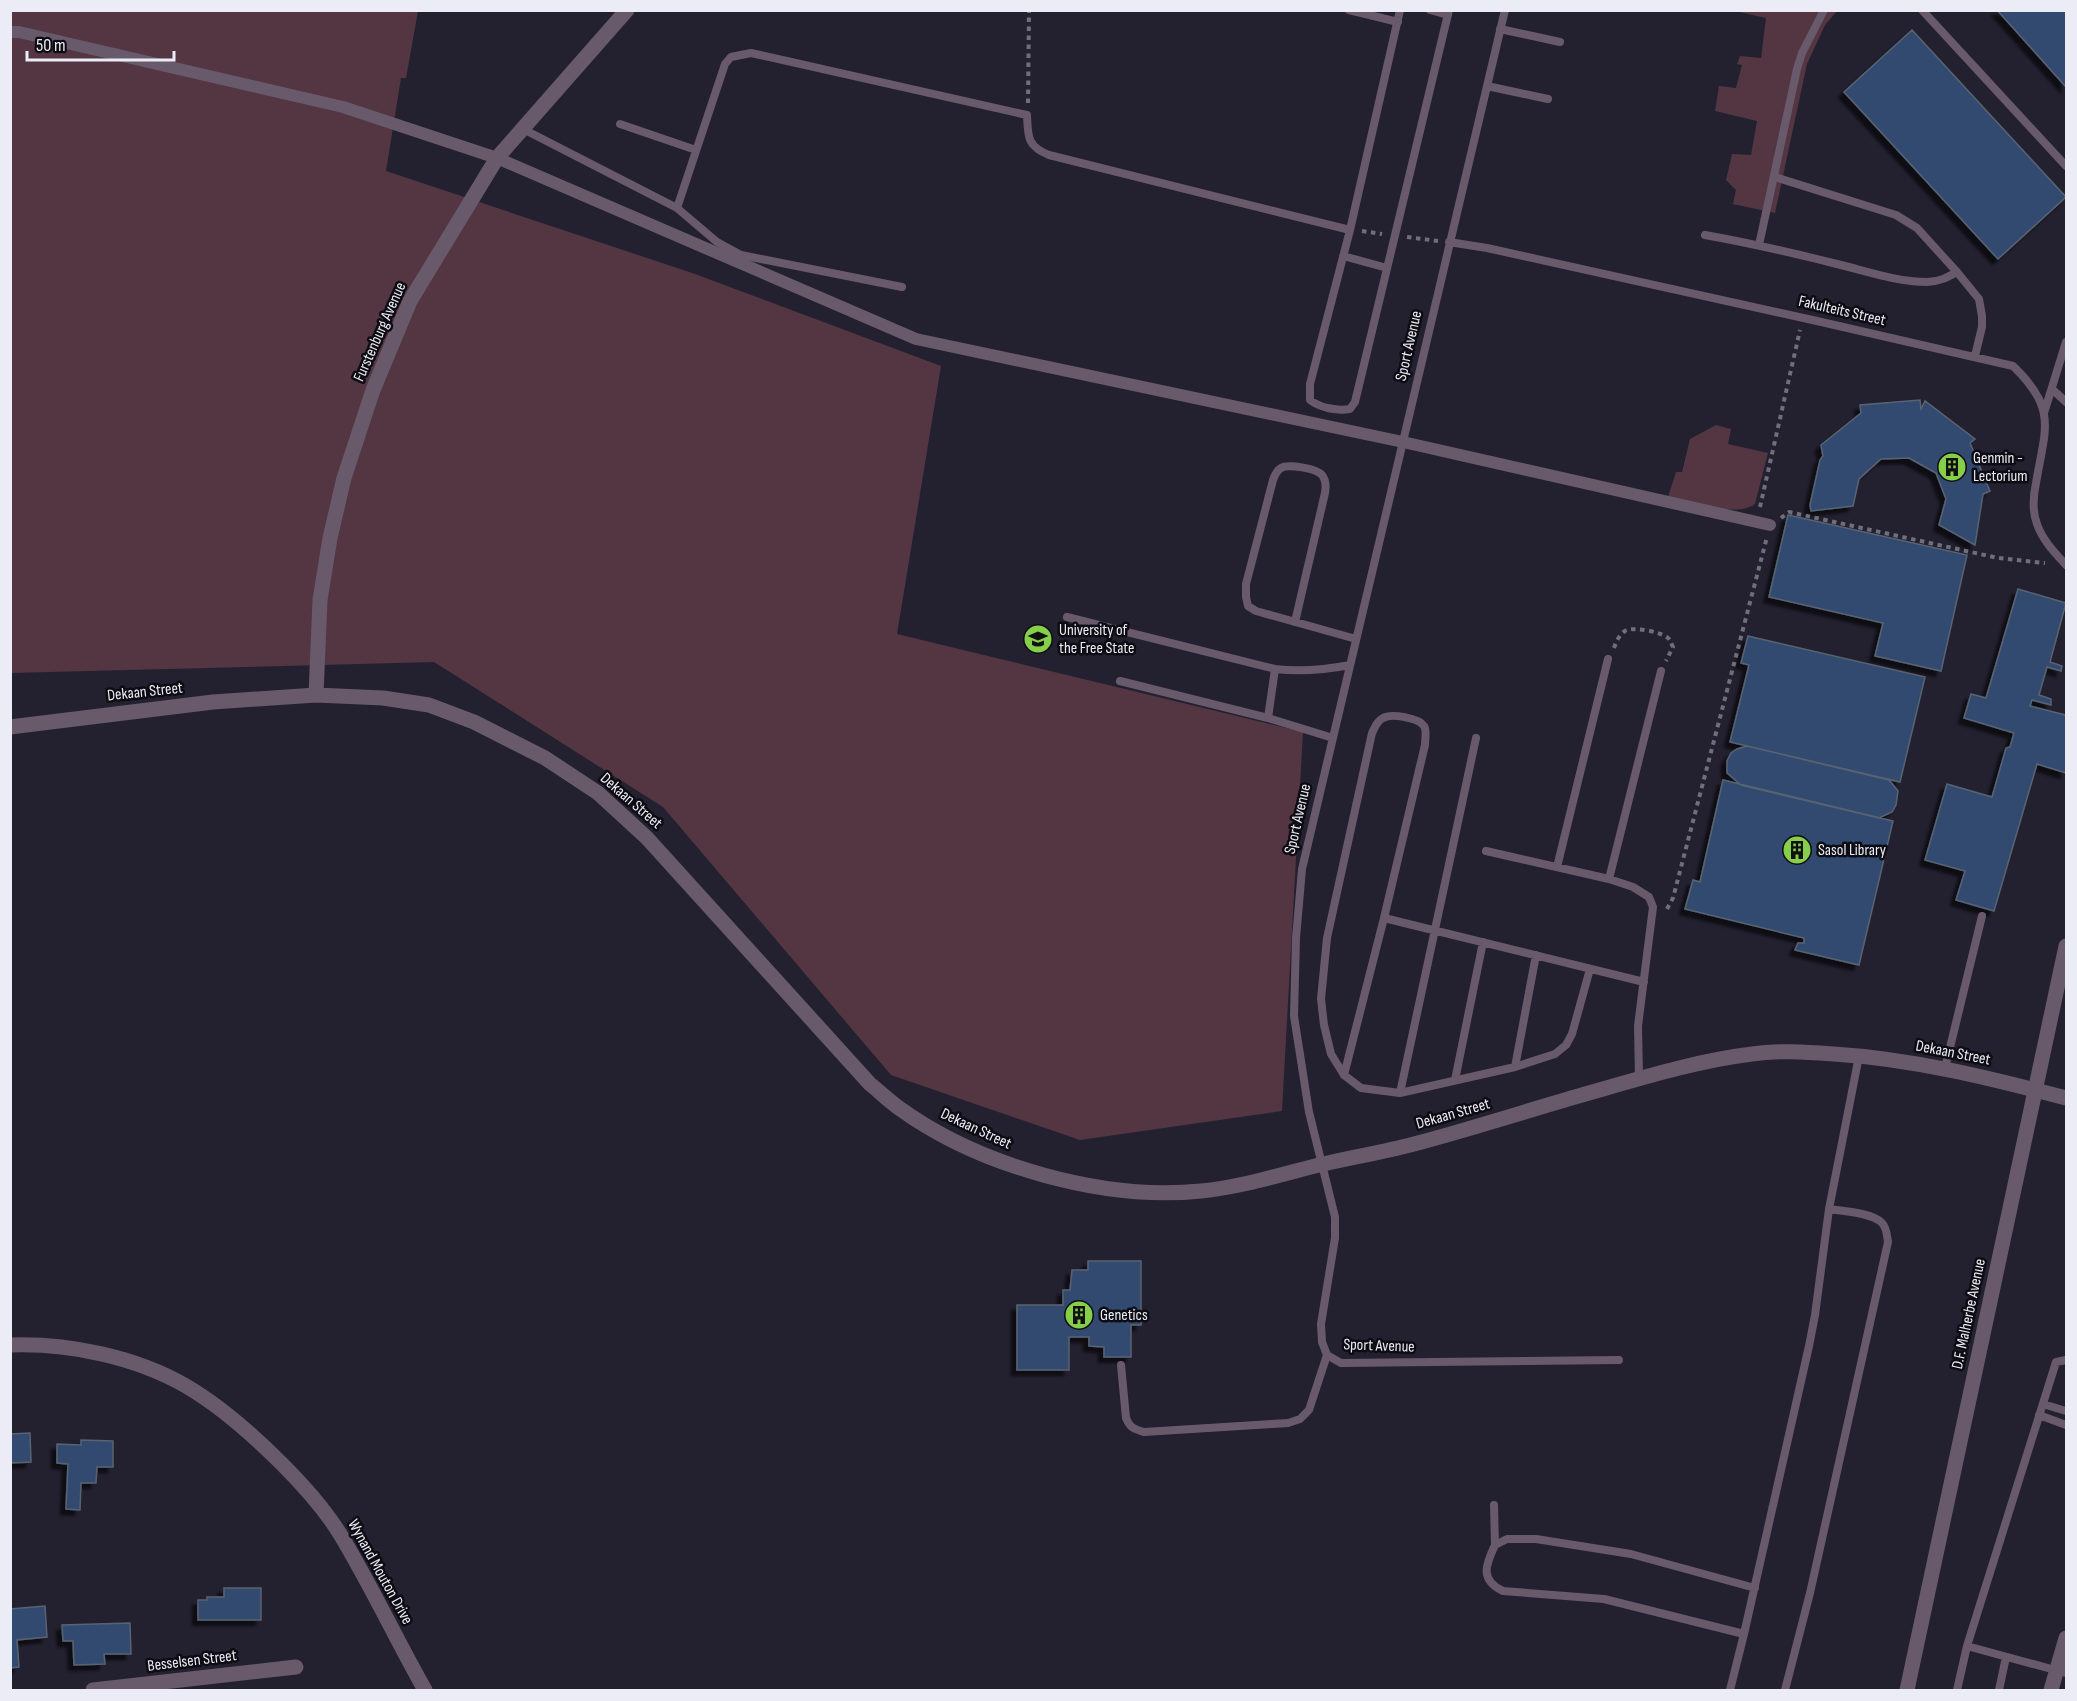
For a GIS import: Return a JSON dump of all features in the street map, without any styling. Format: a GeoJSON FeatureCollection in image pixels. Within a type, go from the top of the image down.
{"type":"FeatureCollection","features":[{"type":"Feature","properties":{"kind":"street","name":"Furstenburg Avenue"},"geometry":{"type":"LineString","coordinates":[[316,695],[320,600],[330,538],[344,478],[373,390],[410,301],[497,158],[627,10]]}},
{"type":"Feature","properties":{"kind":"street"},"geometry":{"type":"LineString","coordinates":[[10,32],[20,32],[343,107],[497,158],[916,339],[1402,442],[1763,524]]}},
{"type":"Feature","properties":{"kind":"street","name":"Dekaan Street"},"geometry":{"type":"LineString","coordinates":[[10,727],[202,703],[316,695],[382,698],[429,705],[474,722],[545,758],[598,793],[647,838],[870,1084],[898,1108],[940,1134],[1020,1169],[1100,1188],[1198,1192],[1235,1187],[1413,1144],[1701,1063],[1753,1054],[1793,1051],[1859,1056],[1945,1068],[2067,1098]]}},
{"type":"Feature","properties":{"kind":"street","name":"D.F. Malherbe Avenue"},"geometry":{"type":"LineString","coordinates":[[1906,1690],[2067,945]]}},
{"type":"Feature","properties":{"kind":"street","name":"Wynand Mouton Drive"},"geometry":{"type":"LineString","coordinates":[[10,1345],[74,1348],[131,1362],[186,1386],[227,1414],[302,1484],[339,1533],[425,1690]]}},
{"type":"Feature","properties":{"kind":"street"},"geometry":{"type":"LineString","coordinates":[[2051,1690],[2062,1672],[2067,1638]]}},
{"type":"Feature","properties":{"kind":"street","name":"Besselsen Street"},"geometry":{"type":"LineString","coordinates":[[93,1690],[296,1667]]}},
{"type":"Feature","properties":{"kind":"lane"},"geometry":{"type":"LineString","coordinates":[[1349,10],[1398,22]]}},
{"type":"Feature","properties":{"kind":"lane"},"geometry":{"type":"LineString","coordinates":[[1400,10],[1350,230],[1309,392],[1310,400],[1315,404],[1339,411],[1350,409],[1355,402],[1449,13],[1430,10]]}},
{"type":"Feature","properties":{"kind":"lane","name":"Sport Avenue"},"geometry":{"type":"LineString","coordinates":[[1504,10],[1302,869],[1296,938],[1294,1016],[1305,1091],[1335,1217],[1335,1238],[1321,1324],[1322,1342],[1327,1355],[1341,1363],[1619,1360]]}},
{"type":"Feature","properties":{"kind":"lane"},"geometry":{"type":"LineString","coordinates":[[1759,245],[1797,69],[1802,53],[1824,10]]}},
{"type":"Feature","properties":{"kind":"lane"},"geometry":{"type":"LineString","coordinates":[[1922,10],[2067,166]]}},
{"type":"Feature","properties":{"kind":"lane"},"geometry":{"type":"LineString","coordinates":[[1500,29],[1560,42]]}},
{"type":"Feature","properties":{"kind":"lane"},"geometry":{"type":"LineString","coordinates":[[677,208],[725,64],[731,57],[751,53],[1027,115],[1030,142],[1036,150],[1049,155],[1350,230]]}},
{"type":"Feature","properties":{"kind":"lane"},"geometry":{"type":"LineString","coordinates":[[1487,86],[1548,99]]}},
{"type":"Feature","properties":{"kind":"lane"},"geometry":{"type":"LineString","coordinates":[[620,124],[696,150]]}},
{"type":"Feature","properties":{"kind":"lane"},"geometry":{"type":"LineString","coordinates":[[523,129],[677,208],[717,242],[741,255],[902,287]]}},
{"type":"Feature","properties":{"kind":"lane"},"geometry":{"type":"LineString","coordinates":[[1775,177],[1896,215],[1917,228],[1958,272],[1979,299],[1982,327],[1975,357]]}},
{"type":"Feature","properties":{"kind":"lane"},"geometry":{"type":"LineString","coordinates":[[1706,235],[1759,245],[1884,276],[1927,282],[1941,280],[1958,272]]}},
{"type":"Feature","properties":{"kind":"lane","name":"Fakulteits Street"},"geometry":{"type":"LineString","coordinates":[[1449,242],[1487,248],[1802,317],[2013,366],[2030,383],[2040,398],[2044,414],[2045,434],[2034,496],[2034,512],[2038,526],[2049,546],[2067,565]]}},
{"type":"Feature","properties":{"kind":"lane"},"geometry":{"type":"LineString","coordinates":[[1343,256],[1387,268]]}},
{"type":"Feature","properties":{"kind":"lane"},"geometry":{"type":"LineString","coordinates":[[2044,414],[2064,362],[2067,342]]}},
{"type":"Feature","properties":{"kind":"lane"},"geometry":{"type":"LineString","coordinates":[[2052,389],[2067,402]]}},
{"type":"Feature","properties":{"kind":"lane"},"geometry":{"type":"LineString","coordinates":[[1295,622],[1326,494],[1326,484],[1317,471],[1291,466],[1283,467],[1276,472],[1272,480],[1246,584],[1248,606],[1295,622],[1356,639]]}},
{"type":"Feature","properties":{"kind":"lane"},"geometry":{"type":"LineString","coordinates":[[1067,617],[1275,669],[1322,670],[1350,665]]}},
{"type":"Feature","properties":{"kind":"lane"},"geometry":{"type":"LineString","coordinates":[[1557,867],[1608,659]]}},
{"type":"Feature","properties":{"kind":"lane"},"geometry":{"type":"LineString","coordinates":[[1268,718],[1275,669]]}},
{"type":"Feature","properties":{"kind":"lane"},"geometry":{"type":"LineString","coordinates":[[1609,879],[1661,671]]}},
{"type":"Feature","properties":{"kind":"lane"},"geometry":{"type":"LineString","coordinates":[[1120,681],[1268,718],[1333,738]]}},
{"type":"Feature","properties":{"kind":"lane"},"geometry":{"type":"LineString","coordinates":[[1344,1075],[1425,744],[1424,726],[1417,720],[1393,715],[1384,717],[1377,723],[1372,733],[1327,938],[1321,999],[1324,1025],[1332,1054],[1344,1075],[1361,1088],[1400,1093],[1515,1067],[1555,1054],[1566,1044],[1572,1034],[1590,969]]}},
{"type":"Feature","properties":{"kind":"lane"},"geometry":{"type":"LineString","coordinates":[[1400,1093],[1476,738]]}},
{"type":"Feature","properties":{"kind":"lane"},"geometry":{"type":"LineString","coordinates":[[1486,851],[1609,879],[1633,887],[1649,897],[1653,907],[1638,1026],[1639,1079]]}},
{"type":"Feature","properties":{"kind":"lane"},"geometry":{"type":"LineString","coordinates":[[1945,1068],[1982,916]]}},
{"type":"Feature","properties":{"kind":"lane"},"geometry":{"type":"LineString","coordinates":[[1384,918],[1644,982]]}},
{"type":"Feature","properties":{"kind":"lane"},"geometry":{"type":"LineString","coordinates":[[1455,1080],[1483,942]]}},
{"type":"Feature","properties":{"kind":"lane"},"geometry":{"type":"LineString","coordinates":[[1515,1067],[1536,955]]}},
{"type":"Feature","properties":{"kind":"lane"},"geometry":{"type":"LineString","coordinates":[[1730,1690],[1755,1588],[1815,1315],[1829,1209],[1859,1056]]}},
{"type":"Feature","properties":{"kind":"lane"},"geometry":{"type":"LineString","coordinates":[[1785,1690],[1810,1593],[1888,1242],[1887,1231],[1882,1222],[1873,1217],[1829,1209]]}},
{"type":"Feature","properties":{"kind":"lane"},"geometry":{"type":"LineString","coordinates":[[1121,1365],[1128,1425],[1144,1432],[1288,1423],[1300,1419],[1309,1410],[1327,1355]]}},
{"type":"Feature","properties":{"kind":"lane"},"geometry":{"type":"LineString","coordinates":[[1957,1690],[1967,1646],[2056,1362],[2067,1360]]}},
{"type":"Feature","properties":{"kind":"lane"},"geometry":{"type":"LineString","coordinates":[[2043,1404],[2067,1411]]}},
{"type":"Feature","properties":{"kind":"lane"},"geometry":{"type":"LineString","coordinates":[[2039,1415],[2067,1425]]}},
{"type":"Feature","properties":{"kind":"lane"},"geometry":{"type":"LineString","coordinates":[[1494,1505],[1495,1545],[1486,1570],[1494,1587],[1503,1591],[1604,1599],[1744,1634]]}},
{"type":"Feature","properties":{"kind":"lane"},"geometry":{"type":"LineString","coordinates":[[1495,1545],[1507,1539],[1536,1539],[1631,1554],[1755,1588]]}},
{"type":"Feature","properties":{"kind":"lane"},"geometry":{"type":"LineString","coordinates":[[1967,1646],[2062,1672]]}},
{"type":"Feature","properties":{"kind":"lane"},"geometry":{"type":"LineString","coordinates":[[1999,1690],[2006,1657]]}},
{"type":"Feature","properties":{"kind":"path"},"geometry":{"type":"LineString","coordinates":[[1027,115],[1029,10]]}},
{"type":"Feature","properties":{"kind":"path"},"geometry":{"type":"LineString","coordinates":[[1664,917],[1673,898],[1763,524],[1802,317]]}},
{"type":"Feature","properties":{"kind":"path"},"geometry":{"type":"LineString","coordinates":[[1763,524],[1789,512],[1998,558],[2055,564]]}},
{"type":"Feature","properties":{"kind":"path"},"geometry":{"type":"LineString","coordinates":[[1608,659],[1618,637],[1625,631],[1635,628],[1666,636],[1671,641],[1672,647],[1661,671]]}},
{"type":"Feature","properties":{"kind":"shaded area"},"geometry":{"type":"Polygon","coordinates":[[[10,11],[418,11],[406,78],[401,78],[386,171],[695,274],[941,366],[897,634],[1303,732],[1282,1111],[1080,1140],[891,1075],[663,807],[434,662],[11,673],[10,11]]]}},
{"type":"Feature","properties":{"kind":"shaded area"},"geometry":{"type":"Polygon","coordinates":[[[1735,11],[1837,11],[1825,25],[1807,64],[1775,213],[1733,204],[1736,190],[1726,180],[1732,154],[1751,155],[1757,121],[1715,111],[1719,86],[1736,88],[1742,65],[1737,64],[1740,56],[1761,58],[1766,18],[1735,11]]]}},
{"type":"Feature","properties":{"kind":"shaded area"},"geometry":{"type":"Polygon","coordinates":[[[1716,425],[1731,429],[1728,444],[1768,453],[1755,504],[1747,508],[1737,510],[1713,508],[1668,497],[1676,472],[1682,472],[1690,439],[1716,425]]]}},
{"type":"Feature","properties":{"kind":"building"},"geometry":{"type":"Polygon","coordinates":[[[1997,10],[2066,10],[2066,87],[1997,10]]]}},
{"type":"Feature","properties":{"kind":"building"},"geometry":{"type":"Polygon","coordinates":[[[1912,30],[2066,197],[1998,259],[1844,92],[1912,30]]]}},
{"type":"Feature","properties":{"kind":"building","name":"Genmin - Lectorium"},"geometry":{"type":"Polygon","coordinates":[[[1920,400],[1921,409],[1925,401],[1975,439],[1970,443],[1990,491],[1983,494],[1975,545],[1939,525],[1946,499],[1936,473],[1909,458],[1881,459],[1859,479],[1853,506],[1811,511],[1810,505],[1820,460],[1823,456],[1821,445],[1861,413],[1860,405],[1920,400]]]}},
{"type":"Feature","properties":{"kind":"building"},"geometry":{"type":"Polygon","coordinates":[[[1788,515],[1967,555],[1941,671],[1875,656],[1883,623],[1769,597],[1788,515]]]}},
{"type":"Feature","properties":{"kind":"building"},"geometry":{"type":"Polygon","coordinates":[[[2018,589],[2066,603],[2050,662],[2062,666],[2061,671],[2047,667],[2039,695],[2051,699],[2051,705],[2032,700],[2030,706],[2066,715],[2066,773],[2037,764],[1994,911],[1956,900],[1965,871],[1925,860],[1947,784],[1992,797],[2006,748],[2010,747],[2014,733],[1964,718],[1971,694],[1986,698],[2018,589]]]}},
{"type":"Feature","properties":{"kind":"building"},"geometry":{"type":"Polygon","coordinates":[[[1748,636],[1925,677],[1900,782],[1730,742],[1749,665],[1741,663],[1748,636]]]}},
{"type":"Feature","properties":{"kind":"building","name":"Sasol Library"},"geometry":{"type":"Polygon","coordinates":[[[1747,746],[1889,780],[1898,791],[1896,805],[1892,812],[1879,818],[1741,785],[1727,773],[1727,761],[1731,753],[1747,746]]]}},
{"type":"Feature","properties":{"kind":"building","name":"Sasol Library"},"geometry":{"type":"Polygon","coordinates":[[[1723,780],[1893,821],[1859,965],[1795,950],[1798,943],[1804,943],[1804,938],[1685,909],[1693,880],[1700,882],[1723,780]]]}},
{"type":"Feature","properties":{"kind":"building","name":"Genetics"},"geometry":{"type":"Polygon","coordinates":[[[1088,1261],[1141,1261],[1141,1325],[1131,1325],[1131,1357],[1104,1357],[1104,1347],[1089,1346],[1089,1337],[1069,1337],[1069,1370],[1017,1370],[1017,1305],[1063,1305],[1063,1290],[1070,1290],[1072,1270],[1088,1270],[1088,1261]]]}},
{"type":"Feature","properties":{"kind":"building"},"geometry":{"type":"Polygon","coordinates":[[[30,1433],[31,1462],[10,1463],[10,1434],[30,1433]]]}},
{"type":"Feature","properties":{"kind":"building"},"geometry":{"type":"Polygon","coordinates":[[[81,1440],[113,1441],[113,1467],[97,1467],[96,1483],[81,1483],[80,1510],[66,1509],[68,1464],[57,1463],[57,1444],[81,1445],[81,1440]]]}},
{"type":"Feature","properties":{"kind":"building"},"geometry":{"type":"Polygon","coordinates":[[[224,1588],[261,1588],[261,1620],[198,1620],[198,1600],[207,1600],[207,1597],[224,1597],[224,1588]]]}},
{"type":"Feature","properties":{"kind":"building"},"geometry":{"type":"Polygon","coordinates":[[[45,1606],[47,1637],[17,1640],[19,1667],[10,1668],[10,1609],[45,1606]]]}},
{"type":"Feature","properties":{"kind":"building"},"geometry":{"type":"Polygon","coordinates":[[[130,1623],[131,1654],[104,1654],[105,1664],[74,1665],[73,1641],[63,1641],[62,1625],[130,1623]]]}},
{"type":"Feature","properties":{"kind":"place","name":"Genmin - Lectorium"},"geometry":{"type":"Point","coordinates":[1952,467]}},
{"type":"Feature","properties":{"kind":"place","name":"University of the Free State"},"geometry":{"type":"Point","coordinates":[1038,639]}},
{"type":"Feature","properties":{"kind":"place","name":"Sasol Library"},"geometry":{"type":"Point","coordinates":[1797,850]}},
{"type":"Feature","properties":{"kind":"place","name":"Genetics"},"geometry":{"type":"Point","coordinates":[1079,1315]}}]}
